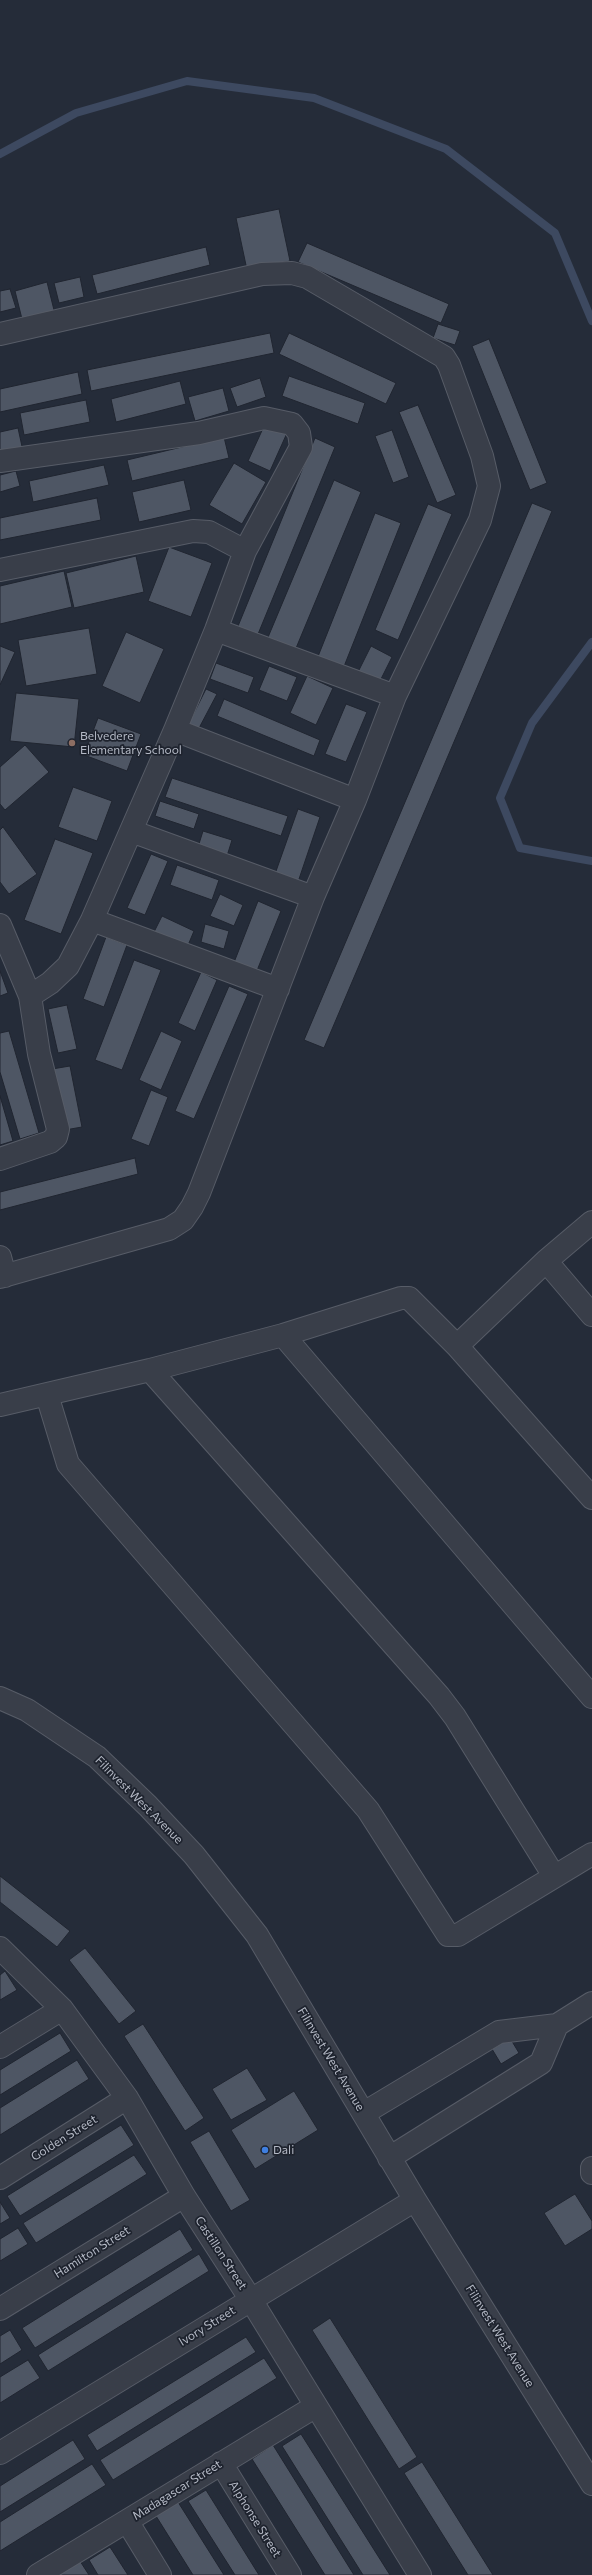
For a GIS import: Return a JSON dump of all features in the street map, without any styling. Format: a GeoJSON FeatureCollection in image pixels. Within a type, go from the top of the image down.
{"type":"FeatureCollection","features":[{"type":"Feature","properties":{"kind":"street"},"geometry":{"type":"LineString","coordinates":[[0,334],[262,274],[292,273],[322,284],[444,357],[449,364],[482,456],[489,486],[480,520],[395,696],[356,800],[313,897],[199,1193],[183,1220],[169,1229],[2,1270]]}},
{"type":"Feature","properties":{"kind":"street"},"geometry":{"type":"LineString","coordinates":[[0,461],[199,432],[264,418],[292,424],[299,433],[300,446],[244,551],[216,630],[175,730],[92,920],[68,966],[50,983],[30,996]]}},
{"type":"Feature","properties":{"kind":"street"},"geometry":{"type":"LineString","coordinates":[[0,570],[192,531],[209,532],[244,551]]}},
{"type":"Feature","properties":{"kind":"street"},"geometry":{"type":"LineString","coordinates":[[216,630],[395,696]]}},
{"type":"Feature","properties":{"kind":"street"},"geometry":{"type":"LineString","coordinates":[[175,730],[356,800]]}},
{"type":"Feature","properties":{"kind":"street"},"geometry":{"type":"LineString","coordinates":[[131,831],[313,897]]}},
{"type":"Feature","properties":{"kind":"street"},"geometry":{"type":"LineString","coordinates":[[92,920],[278,989]]}},
{"type":"Feature","properties":{"kind":"street"},"geometry":{"type":"LineString","coordinates":[[0,925],[30,996],[39,1054],[58,1129],[56,1137],[50,1142],[0,1159]]}},
{"type":"Feature","properties":{"kind":"street"},"geometry":{"type":"LineString","coordinates":[[457,1346],[546,1261],[592,1222]]}},
{"type":"Feature","properties":{"kind":"street"},"geometry":{"type":"LineString","coordinates":[[546,1261],[592,1315]]}},
{"type":"Feature","properties":{"kind":"street"},"geometry":{"type":"LineString","coordinates":[[0,1405],[47,1396],[150,1370],[283,1335],[401,1298],[409,1298],[457,1346],[592,1498]]}},
{"type":"Feature","properties":{"kind":"street"},"geometry":{"type":"LineString","coordinates":[[283,1335],[592,1697]]}},
{"type":"Feature","properties":{"kind":"street"},"geometry":{"type":"LineString","coordinates":[[150,1370],[439,1696],[455,1717],[554,1876]]}},
{"type":"Feature","properties":{"kind":"street"},"geometry":{"type":"LineString","coordinates":[[47,1396],[68,1464],[368,1810],[448,1936],[458,1935],[592,1854]]}},
{"type":"Feature","properties":{"kind":"street","name":"Filinvest West Avenue"},"geometry":{"type":"LineString","coordinates":[[0,1698],[27,1710],[97,1757],[148,1806],[194,1855],[257,1935],[364,2113],[389,2158],[592,2484]]}},
{"type":"Feature","properties":{"kind":"street","name":"Castillon Street"},"geometry":{"type":"LineString","coordinates":[[0,1948],[62,2009],[127,2098],[184,2196],[251,2300],[420,2575]]}},
{"type":"Feature","properties":{"kind":"street"},"geometry":{"type":"LineString","coordinates":[[364,2113],[500,2032],[557,2025],[592,2003]]}},
{"type":"Feature","properties":{"kind":"street"},"geometry":{"type":"LineString","coordinates":[[0,2048],[62,2009]]}},
{"type":"Feature","properties":{"kind":"street"},"geometry":{"type":"LineString","coordinates":[[389,2158],[541,2063],[557,2025]]}},
{"type":"Feature","properties":{"kind":"street","name":"Golden Street"},"geometry":{"type":"LineString","coordinates":[[0,2178],[127,2098]]}},
{"type":"Feature","properties":{"kind":"street"},"geometry":{"type":"LineString","coordinates":[[592,2168],[592,2173]]}},
{"type":"Feature","properties":{"kind":"street","name":"Hamilton Street"},"geometry":{"type":"LineString","coordinates":[[0,2309],[184,2196]]}},
{"type":"Feature","properties":{"kind":"street","name":"Ivory Street"},"geometry":{"type":"LineString","coordinates":[[0,2453],[415,2200]]}},
{"type":"Feature","properties":{"kind":"street","name":"Madagascar Street"},"geometry":{"type":"LineString","coordinates":[[38,2575],[316,2406]]}},
{"type":"Feature","properties":{"kind":"street","name":"Alphonse Street"},"geometry":{"type":"LineString","coordinates":[[221,2463],[290,2575]]}},
{"type":"Feature","properties":{"kind":"street"},"geometry":{"type":"LineString","coordinates":[[126,2521],[160,2575]]}},
{"type":"Feature","properties":{"kind":"building"},"geometry":{"type":"Polygon","coordinates":[[[279,209],[290,261],[247,270],[236,218],[279,209]]]}},
{"type":"Feature","properties":{"kind":"building"},"geometry":{"type":"Polygon","coordinates":[[[307,243],[449,304],[441,323],[298,262],[307,243]]]}},
{"type":"Feature","properties":{"kind":"building"},"geometry":{"type":"Polygon","coordinates":[[[206,247],[210,265],[97,294],[92,275],[206,247]]]}},
{"type":"Feature","properties":{"kind":"building"},"geometry":{"type":"Polygon","coordinates":[[[80,277],[84,297],[59,303],[54,283],[80,277]]]}},
{"type":"Feature","properties":{"kind":"building"},"geometry":{"type":"Polygon","coordinates":[[[47,282],[55,314],[23,323],[15,291],[47,282]]]}},
{"type":"Feature","properties":{"kind":"building"},"geometry":{"type":"Polygon","coordinates":[[[10,289],[16,308],[0,312],[0,291],[10,289]]]}},
{"type":"Feature","properties":{"kind":"building"},"geometry":{"type":"Polygon","coordinates":[[[438,324],[460,331],[455,345],[433,338],[438,324]]]}},
{"type":"Feature","properties":{"kind":"building"},"geometry":{"type":"Polygon","coordinates":[[[270,333],[274,353],[91,391],[87,370],[270,333]]]}},
{"type":"Feature","properties":{"kind":"building"},"geometry":{"type":"Polygon","coordinates":[[[289,333],[396,383],[386,404],[279,354],[289,333]]]}},
{"type":"Feature","properties":{"kind":"building"},"geometry":{"type":"Polygon","coordinates":[[[489,339],[547,483],[530,490],[472,346],[489,339]]]}},
{"type":"Feature","properties":{"kind":"building"},"geometry":{"type":"Polygon","coordinates":[[[78,372],[82,394],[0,412],[0,389],[78,372]]]}},
{"type":"Feature","properties":{"kind":"building"},"geometry":{"type":"Polygon","coordinates":[[[289,376],[365,403],[358,424],[282,396],[289,376]]]}},
{"type":"Feature","properties":{"kind":"building"},"geometry":{"type":"Polygon","coordinates":[[[260,378],[266,397],[237,407],[230,388],[260,378]]]}},
{"type":"Feature","properties":{"kind":"building"},"geometry":{"type":"Polygon","coordinates":[[[180,381],[186,404],[116,422],[111,399],[180,381]]]}},
{"type":"Feature","properties":{"kind":"building"},"geometry":{"type":"Polygon","coordinates":[[[223,388],[229,411],[195,421],[188,397],[223,388]]]}},
{"type":"Feature","properties":{"kind":"building"},"geometry":{"type":"Polygon","coordinates":[[[86,400],[90,422],[24,435],[20,413],[86,400]]]}},
{"type":"Feature","properties":{"kind":"building"},"geometry":{"type":"Polygon","coordinates":[[[418,405],[456,495],[437,503],[399,412],[418,405]]]}},
{"type":"Feature","properties":{"kind":"building"},"geometry":{"type":"Polygon","coordinates":[[[265,424],[287,433],[270,471],[248,461],[265,424]]]}},
{"type":"Feature","properties":{"kind":"building"},"geometry":{"type":"Polygon","coordinates":[[[18,428],[23,451],[0,456],[0,432],[18,428]]]}},
{"type":"Feature","properties":{"kind":"building"},"geometry":{"type":"Polygon","coordinates":[[[392,430],[409,477],[393,483],[375,436],[392,430]]]}},
{"type":"Feature","properties":{"kind":"building"},"geometry":{"type":"Polygon","coordinates":[[[224,437],[229,458],[132,481],[127,460],[224,437]]]}},
{"type":"Feature","properties":{"kind":"building"},"geometry":{"type":"Polygon","coordinates":[[[315,438],[335,447],[256,639],[236,631],[315,438]]]}},
{"type":"Feature","properties":{"kind":"building"},"geometry":{"type":"Polygon","coordinates":[[[234,463],[266,482],[242,524],[209,505],[234,463]]]}},
{"type":"Feature","properties":{"kind":"building"},"geometry":{"type":"Polygon","coordinates":[[[104,465],[109,485],[33,502],[29,481],[104,465]]]}},
{"type":"Feature","properties":{"kind":"building"},"geometry":{"type":"Polygon","coordinates":[[[16,471],[20,486],[0,492],[0,475],[16,471]]]}},
{"type":"Feature","properties":{"kind":"building"},"geometry":{"type":"Polygon","coordinates":[[[184,480],[191,510],[139,522],[132,492],[184,480]]]}},
{"type":"Feature","properties":{"kind":"building"},"geometry":{"type":"Polygon","coordinates":[[[334,480],[361,492],[294,653],[266,642],[334,480]]]}},
{"type":"Feature","properties":{"kind":"building"},"geometry":{"type":"Polygon","coordinates":[[[97,498],[101,520],[0,540],[0,518],[97,498]]]}},
{"type":"Feature","properties":{"kind":"building"},"geometry":{"type":"Polygon","coordinates":[[[532,503],[552,511],[324,1048],[304,1040],[532,503]]]}},
{"type":"Feature","properties":{"kind":"building"},"geometry":{"type":"Polygon","coordinates":[[[428,504],[452,514],[398,640],[375,630],[428,504]]]}},
{"type":"Feature","properties":{"kind":"building"},"geometry":{"type":"Polygon","coordinates":[[[375,513],[401,523],[341,674],[315,664],[375,513]]]}},
{"type":"Feature","properties":{"kind":"building"},"geometry":{"type":"Polygon","coordinates":[[[169,547],[212,563],[191,617],[148,601],[169,547]]]}},
{"type":"Feature","properties":{"kind":"building"},"geometry":{"type":"Polygon","coordinates":[[[136,556],[144,592],[74,608],[66,573],[136,556]]]}},
{"type":"Feature","properties":{"kind":"building"},"geometry":{"type":"Polygon","coordinates":[[[64,571],[72,607],[0,624],[0,586],[64,571]]]}},
{"type":"Feature","properties":{"kind":"building"},"geometry":{"type":"Polygon","coordinates":[[[89,628],[97,674],[26,686],[18,640],[89,628]]]}},
{"type":"Feature","properties":{"kind":"building"},"geometry":{"type":"Polygon","coordinates":[[[126,632],[164,649],[140,703],[102,686],[126,632]]]}},
{"type":"Feature","properties":{"kind":"building"},"geometry":{"type":"Polygon","coordinates":[[[0,646],[15,652],[0,685],[0,646]]]}},
{"type":"Feature","properties":{"kind":"building"},"geometry":{"type":"Polygon","coordinates":[[[371,646],[392,657],[378,685],[357,674],[371,646]]]}},
{"type":"Feature","properties":{"kind":"building"},"geometry":{"type":"Polygon","coordinates":[[[216,663],[254,677],[248,693],[210,679],[216,663]]]}},
{"type":"Feature","properties":{"kind":"building"},"geometry":{"type":"Polygon","coordinates":[[[269,666],[297,677],[287,701],[259,690],[269,666]]]}},
{"type":"Feature","properties":{"kind":"building"},"geometry":{"type":"Polygon","coordinates":[[[307,676],[333,688],[316,725],[290,713],[307,676]]]}},
{"type":"Feature","properties":{"kind":"building"},"geometry":{"type":"Polygon","coordinates":[[[206,689],[217,694],[198,730],[188,725],[206,689]]]}},
{"type":"Feature","properties":{"kind":"building"},"geometry":{"type":"Polygon","coordinates":[[[16,693],[79,699],[74,747],[10,741],[16,693]]]}},
{"type":"Feature","properties":{"kind":"building"},"geometry":{"type":"Polygon","coordinates":[[[224,699],[320,740],[314,756],[217,716],[224,699]]]}},
{"type":"Feature","properties":{"kind":"building"},"geometry":{"type":"Polygon","coordinates":[[[346,704],[367,712],[346,762],[325,754],[346,704]]]}},
{"type":"Feature","properties":{"kind":"building"},"geometry":{"type":"Polygon","coordinates":[[[98,718],[141,734],[127,771],[84,755],[98,718]]]}},
{"type":"Feature","properties":{"kind":"building"},"geometry":{"type":"Polygon","coordinates":[[[25,745],[49,772],[5,810],[0,804],[0,767],[25,745]]]}},
{"type":"Feature","properties":{"kind":"building"},"geometry":{"type":"Polygon","coordinates":[[[172,778],[288,816],[281,836],[165,797],[172,778]]]}},
{"type":"Feature","properties":{"kind":"building"},"geometry":{"type":"Polygon","coordinates":[[[73,787],[112,801],[97,841],[58,827],[73,787]]]}},
{"type":"Feature","properties":{"kind":"building"},"geometry":{"type":"Polygon","coordinates":[[[160,801],[199,814],[194,829],[155,816],[160,801]]]}},
{"type":"Feature","properties":{"kind":"building"},"geometry":{"type":"Polygon","coordinates":[[[298,809],[320,817],[298,882],[275,874],[298,809]]]}},
{"type":"Feature","properties":{"kind":"building"},"geometry":{"type":"Polygon","coordinates":[[[3,827],[37,874],[9,894],[0,882],[0,830],[3,827]]]}},
{"type":"Feature","properties":{"kind":"building"},"geometry":{"type":"Polygon","coordinates":[[[203,831],[232,840],[227,856],[198,847],[203,831]]]}},
{"type":"Feature","properties":{"kind":"building"},"geometry":{"type":"Polygon","coordinates":[[[55,839],[93,853],[61,934],[24,920],[55,839]]]}},
{"type":"Feature","properties":{"kind":"building"},"geometry":{"type":"Polygon","coordinates":[[[151,854],[168,861],[145,915],[127,908],[151,854]]]}},
{"type":"Feature","properties":{"kind":"building"},"geometry":{"type":"Polygon","coordinates":[[[177,865],[219,880],[212,900],[170,885],[177,865]]]}},
{"type":"Feature","properties":{"kind":"building"},"geometry":{"type":"Polygon","coordinates":[[[220,894],[243,905],[234,926],[210,916],[220,894]]]}},
{"type":"Feature","properties":{"kind":"building"},"geometry":{"type":"Polygon","coordinates":[[[258,901],[281,911],[256,973],[233,965],[258,901]]]}},
{"type":"Feature","properties":{"kind":"building"},"geometry":{"type":"Polygon","coordinates":[[[162,916],[194,931],[186,950],[153,934],[162,916]]]}},
{"type":"Feature","properties":{"kind":"building"},"geometry":{"type":"Polygon","coordinates":[[[205,924],[229,931],[224,949],[201,942],[205,924]]]}},
{"type":"Feature","properties":{"kind":"building"},"geometry":{"type":"Polygon","coordinates":[[[106,937],[127,945],[104,1007],[83,999],[106,937]]]}},
{"type":"Feature","properties":{"kind":"building"},"geometry":{"type":"Polygon","coordinates":[[[134,960],[161,970],[122,1070],[95,1060],[134,960]]]}},
{"type":"Feature","properties":{"kind":"building"},"geometry":{"type":"Polygon","coordinates":[[[0,971],[8,993],[0,996],[0,971]]]}},
{"type":"Feature","properties":{"kind":"building"},"geometry":{"type":"Polygon","coordinates":[[[201,972],[217,980],[195,1031],[178,1023],[201,972]]]}},
{"type":"Feature","properties":{"kind":"building"},"geometry":{"type":"Polygon","coordinates":[[[229,986],[248,994],[194,1119],[175,1111],[229,986]]]}},
{"type":"Feature","properties":{"kind":"building"},"geometry":{"type":"Polygon","coordinates":[[[67,1005],[77,1049],[58,1053],[48,1009],[67,1005]]]}},
{"type":"Feature","properties":{"kind":"building"},"geometry":{"type":"Polygon","coordinates":[[[9,1031],[39,1133],[20,1139],[0,1072],[0,1033],[9,1031]]]}},
{"type":"Feature","properties":{"kind":"building"},"geometry":{"type":"Polygon","coordinates":[[[161,1031],[182,1041],[161,1090],[139,1080],[161,1031]]]}},
{"type":"Feature","properties":{"kind":"building"},"geometry":{"type":"Polygon","coordinates":[[[70,1066],[82,1127],[65,1130],[52,1069],[70,1066]]]}},
{"type":"Feature","properties":{"kind":"building"},"geometry":{"type":"Polygon","coordinates":[[[151,1090],[168,1097],[149,1146],[131,1139],[151,1090]]]}},
{"type":"Feature","properties":{"kind":"building"},"geometry":{"type":"Polygon","coordinates":[[[0,1096],[13,1141],[0,1145],[0,1096]]]}},
{"type":"Feature","properties":{"kind":"building"},"geometry":{"type":"Polygon","coordinates":[[[135,1158],[138,1174],[0,1210],[0,1192],[135,1158]]]}},
{"type":"Feature","properties":{"kind":"building"},"geometry":{"type":"Polygon","coordinates":[[[0,1876],[70,1931],[57,1947],[0,1902],[0,1876]]]}},
{"type":"Feature","properties":{"kind":"building"},"geometry":{"type":"Polygon","coordinates":[[[85,1948],[136,2011],[119,2024],[69,1960],[85,1948]]]}},
{"type":"Feature","properties":{"kind":"building"},"geometry":{"type":"Polygon","coordinates":[[[5,1971],[17,1990],[0,2000],[0,1975],[5,1971]]]}},
{"type":"Feature","properties":{"kind":"building"},"geometry":{"type":"Polygon","coordinates":[[[143,2024],[204,2118],[185,2131],[124,2036],[143,2024]]]}},
{"type":"Feature","properties":{"kind":"building"},"geometry":{"type":"Polygon","coordinates":[[[60,2033],[71,2051],[0,2095],[0,2070],[60,2033]]]}},
{"type":"Feature","properties":{"kind":"building"},"geometry":{"type":"Polygon","coordinates":[[[510,2038],[519,2053],[501,2064],[492,2049],[510,2038]]]}},
{"type":"Feature","properties":{"kind":"building"},"geometry":{"type":"Polygon","coordinates":[[[77,2060],[89,2079],[0,2135],[0,2108],[77,2060]]]}},
{"type":"Feature","properties":{"kind":"building"},"geometry":{"type":"Polygon","coordinates":[[[247,2068],[267,2100],[231,2120],[212,2089],[247,2068]]]}},
{"type":"Feature","properties":{"kind":"building","name":"Dali"},"geometry":{"type":"Polygon","coordinates":[[[294,2091],[318,2130],[255,2169],[231,2130],[294,2091]]]}},
{"type":"Feature","properties":{"kind":"building"},"geometry":{"type":"Polygon","coordinates":[[[121,2125],[134,2145],[20,2216],[7,2196],[121,2125]]]}},
{"type":"Feature","properties":{"kind":"building"},"geometry":{"type":"Polygon","coordinates":[[[209,2131],[250,2200],[231,2211],[190,2142],[209,2131]]]}},
{"type":"Feature","properties":{"kind":"building"},"geometry":{"type":"Polygon","coordinates":[[[134,2155],[147,2174],[36,2243],[23,2223],[134,2155]]]}},
{"type":"Feature","properties":{"kind":"building"},"geometry":{"type":"Polygon","coordinates":[[[575,2194],[592,2221],[592,2229],[565,2246],[544,2213],[575,2194]]]}},
{"type":"Feature","properties":{"kind":"building"},"geometry":{"type":"Polygon","coordinates":[[[0,2202],[10,2218],[0,2224],[0,2202]]]}},
{"type":"Feature","properties":{"kind":"building"},"geometry":{"type":"Polygon","coordinates":[[[18,2228],[28,2244],[0,2261],[0,2239],[18,2228]]]}},
{"type":"Feature","properties":{"kind":"building"},"geometry":{"type":"Polygon","coordinates":[[[180,2229],[193,2250],[35,2348],[22,2328],[180,2229]]]}},
{"type":"Feature","properties":{"kind":"building"},"geometry":{"type":"Polygon","coordinates":[[[199,2254],[209,2271],[48,2371],[38,2355],[199,2254]]]}},
{"type":"Feature","properties":{"kind":"building"},"geometry":{"type":"Polygon","coordinates":[[[330,2318],[417,2457],[399,2469],[312,2330],[330,2318]]]}},
{"type":"Feature","properties":{"kind":"building"},"geometry":{"type":"Polygon","coordinates":[[[10,2330],[22,2350],[0,2364],[0,2336],[10,2330]]]}},
{"type":"Feature","properties":{"kind":"building"},"geometry":{"type":"Polygon","coordinates":[[[246,2337],[256,2352],[97,2451],[87,2435],[246,2337]]]}},
{"type":"Feature","properties":{"kind":"building"},"geometry":{"type":"Polygon","coordinates":[[[264,2358],[277,2378],[113,2480],[100,2460],[264,2358]]]}},
{"type":"Feature","properties":{"kind":"building"},"geometry":{"type":"Polygon","coordinates":[[[28,2360],[40,2378],[0,2403],[0,2377],[28,2360]]]}},
{"type":"Feature","properties":{"kind":"building"},"geometry":{"type":"Polygon","coordinates":[[[301,2434],[390,2575],[363,2575],[282,2446],[301,2434]]]}},
{"type":"Feature","properties":{"kind":"building"},"geometry":{"type":"Polygon","coordinates":[[[73,2440],[85,2459],[0,2512],[0,2486],[73,2440]]]}},
{"type":"Feature","properties":{"kind":"building"},"geometry":{"type":"Polygon","coordinates":[[[273,2445],[354,2575],[325,2575],[252,2459],[273,2445]]]}},
{"type":"Feature","properties":{"kind":"building"},"geometry":{"type":"Polygon","coordinates":[[[422,2462],[493,2575],[468,2575],[404,2473],[422,2462]]]}},
{"type":"Feature","properties":{"kind":"building"},"geometry":{"type":"Polygon","coordinates":[[[92,2464],[106,2485],[0,2551],[0,2522],[92,2464]]]}},
{"type":"Feature","properties":{"kind":"building"},"geometry":{"type":"Polygon","coordinates":[[[206,2490],[259,2575],[235,2575],[188,2501],[206,2490]]]}},
{"type":"Feature","properties":{"kind":"building"},"geometry":{"type":"Polygon","coordinates":[[[178,2502],[224,2575],[193,2575],[156,2516],[178,2502]]]}},
{"type":"Feature","properties":{"kind":"building"},"geometry":{"type":"Polygon","coordinates":[[[110,2547],[128,2575],[98,2575],[89,2560],[110,2547]]]}},
{"type":"Feature","properties":{"kind":"building"},"geometry":{"type":"Polygon","coordinates":[[[80,2561],[89,2575],[59,2575],[80,2561]]]}},
{"type":"Feature","properties":{"kind":"waterway"},"geometry":{"type":"LineString","coordinates":[[0,154],[76,113],[187,81],[314,98],[446,149],[555,233],[592,321]]}},
{"type":"Feature","properties":{"kind":"waterway"},"geometry":{"type":"LineString","coordinates":[[592,642],[532,723],[500,798],[520,848],[592,861]]}},
{"type":"Feature","properties":{"kind":"place","name":"Belvedere Elementary School"},"geometry":{"type":"Point","coordinates":[72,743]}},
{"type":"Feature","properties":{"kind":"place","name":"Dali"},"geometry":{"type":"Point","coordinates":[265,2150]}}]}
